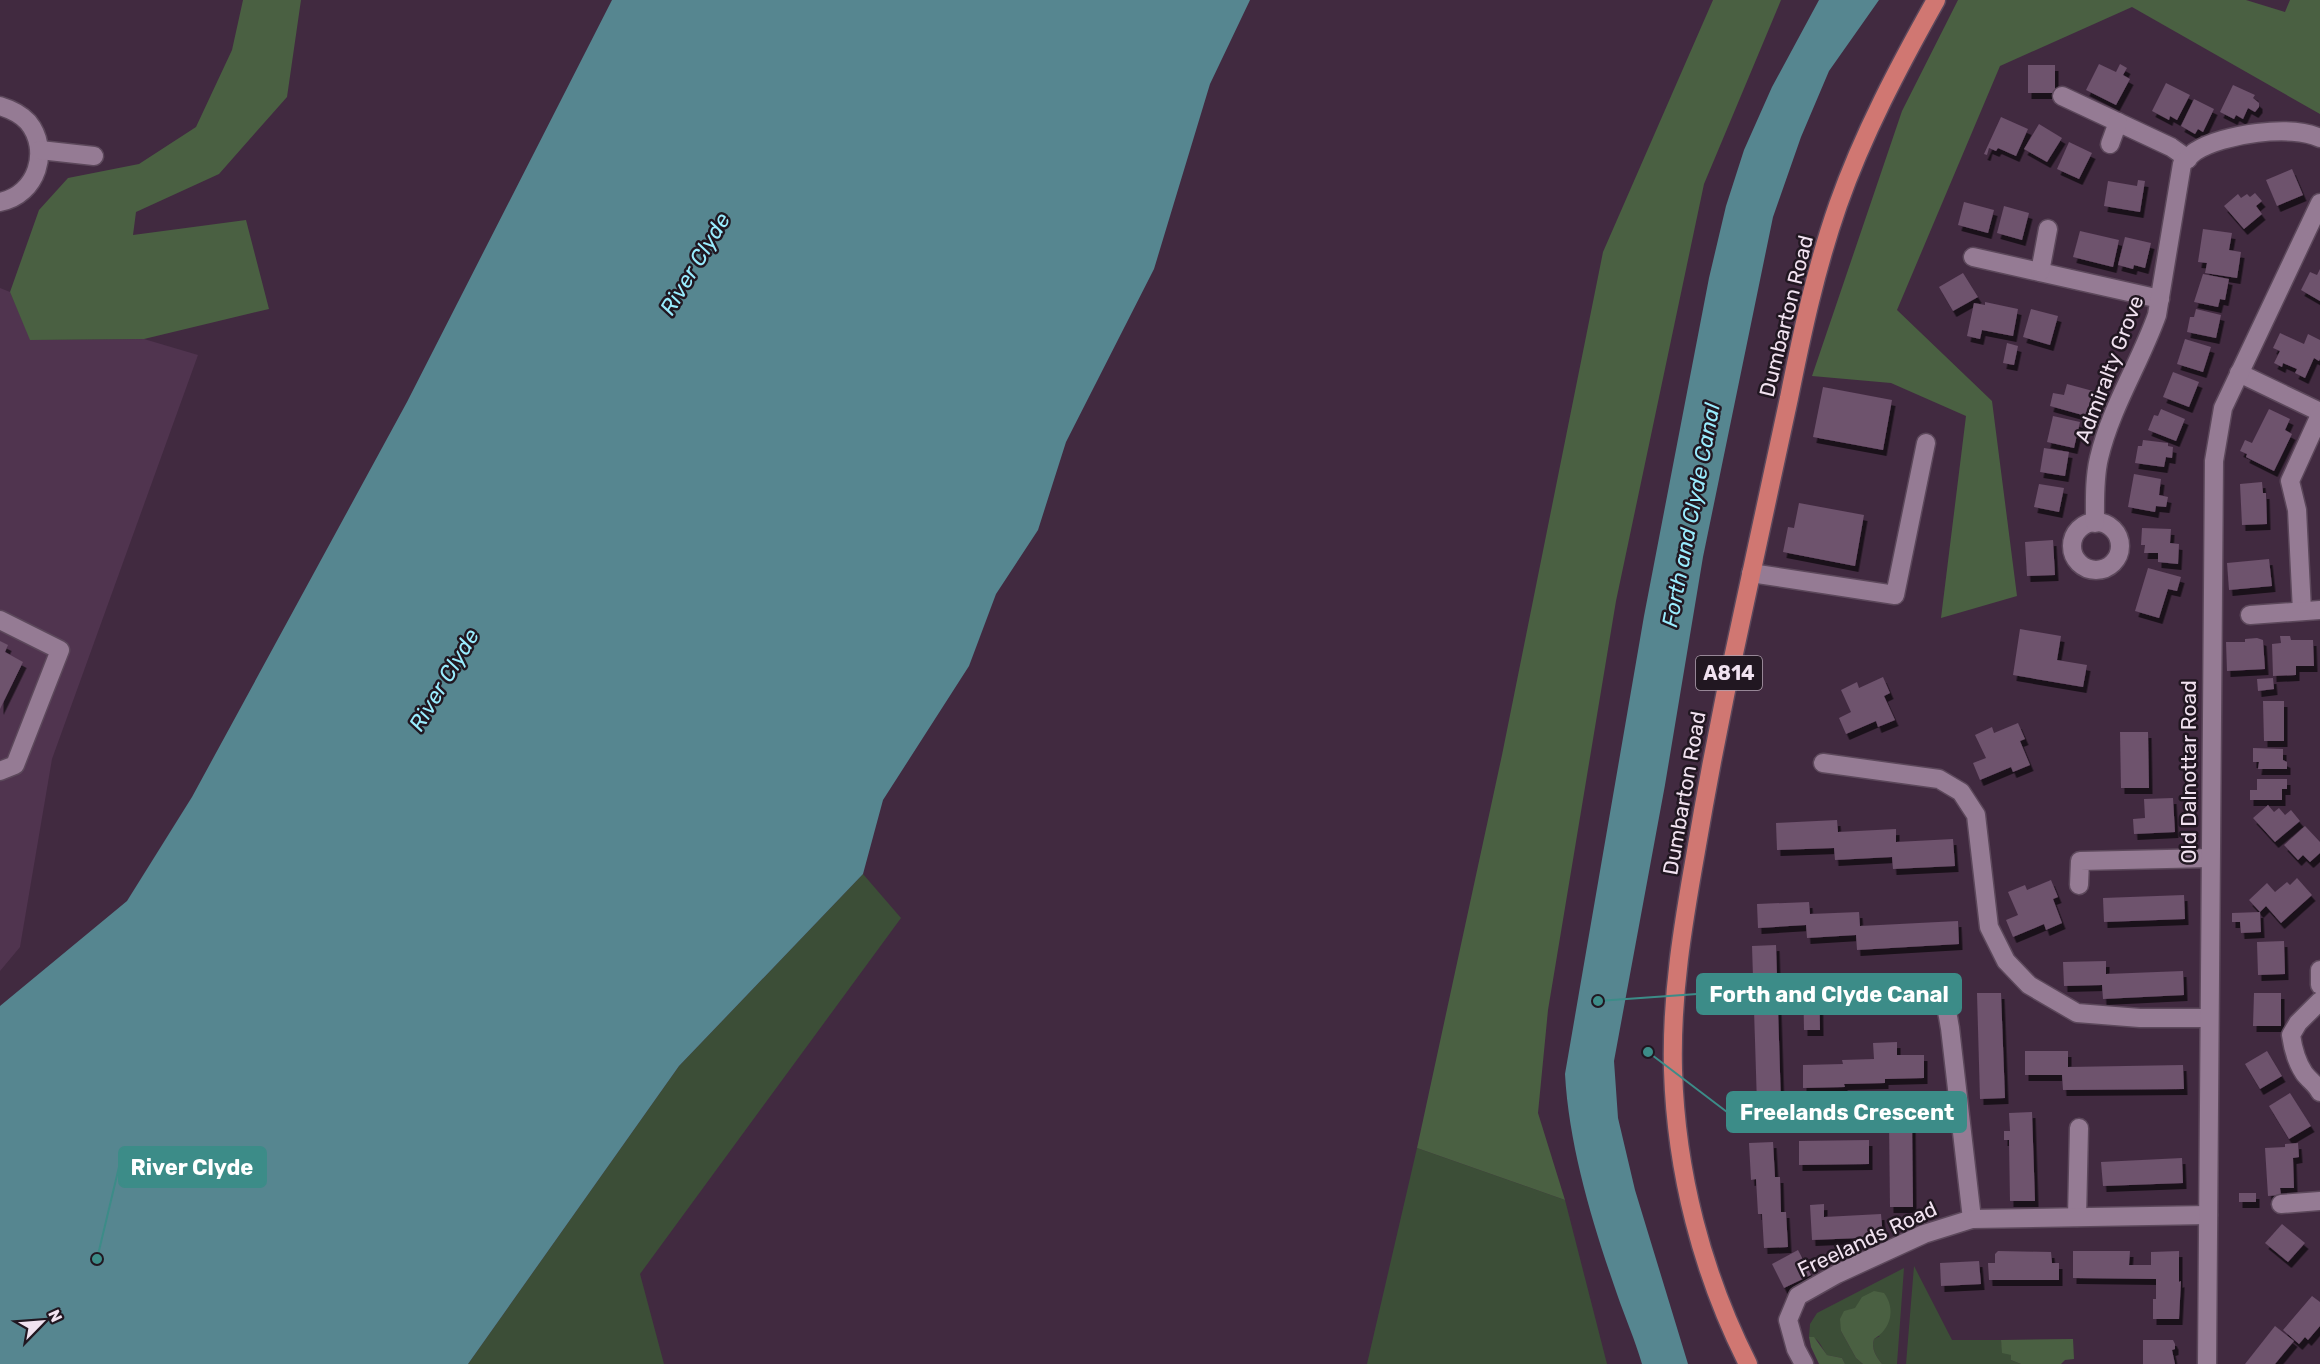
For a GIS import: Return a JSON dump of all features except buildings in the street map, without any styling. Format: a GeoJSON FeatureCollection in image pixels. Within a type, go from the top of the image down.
{"type":"FeatureCollection","features":[{"type":"Feature","properties":{"kind":"main road","name":"Dumbarton Road"},"geometry":{"type":"LineString","coordinates":[[1748,1364],[1716,1288],[1692,1209],[1682,1165],[1676,1118],[1673,1031],[1674,991],[1681,936],[1715,737],[1808,306],[1838,203],[1864,138],[1936,0]]}},
{"type":"Feature","properties":{"kind":"street"},"geometry":{"type":"LineString","coordinates":[[2062,96],[2171,147],[2188,159],[2197,150],[2240,136],[2280,131],[2311,134],[2320,138]]}},
{"type":"Feature","properties":{"kind":"street"},"geometry":{"type":"LineString","coordinates":[[0,106],[14,110],[27,120],[36,134],[40,150],[39,166],[32,181],[21,192],[0,202]]}},
{"type":"Feature","properties":{"kind":"street"},"geometry":{"type":"LineString","coordinates":[[2110,144],[2118,122]]}},
{"type":"Feature","properties":{"kind":"street"},"geometry":{"type":"LineString","coordinates":[[40,150],[94,156]]}},
{"type":"Feature","properties":{"kind":"street","name":"Admiralty Grove"},"geometry":{"type":"LineString","coordinates":[[2095,523],[2099,459],[2114,412],[2150,336],[2160,299],[2180,173],[2182,164],[2188,159]]}},
{"type":"Feature","properties":{"kind":"street","name":"Old Dalnottar Road"},"geometry":{"type":"LineString","coordinates":[[2206,1364],[2214,461],[2223,408],[2320,203]]}},
{"type":"Feature","properties":{"kind":"street"},"geometry":{"type":"LineString","coordinates":[[2040,272],[2048,230]]}},
{"type":"Feature","properties":{"kind":"street"},"geometry":{"type":"LineString","coordinates":[[1973,257],[2160,299]]}},
{"type":"Feature","properties":{"kind":"street"},"geometry":{"type":"LineString","coordinates":[[2239,373],[2320,414],[2290,481],[2297,510],[2311,610],[2250,615]]}},
{"type":"Feature","properties":{"kind":"street"},"geometry":{"type":"LineString","coordinates":[[1751,573],[1895,594],[1926,443]]}},
{"type":"Feature","properties":{"kind":"street"},"geometry":{"type":"LineString","coordinates":[[0,620],[60,650],[15,765],[0,771]]}},
{"type":"Feature","properties":{"kind":"street"},"geometry":{"type":"LineString","coordinates":[[1823,763],[1939,779],[1961,792],[1976,815],[1989,927],[2006,961],[2029,985],[2077,1012],[2140,1018],[2209,1018]]}},
{"type":"Feature","properties":{"kind":"street"},"geometry":{"type":"LineString","coordinates":[[2079,885],[2080,861],[2210,858]]}},
{"type":"Feature","properties":{"kind":"street"},"geometry":{"type":"LineString","coordinates":[[2320,970],[2320,985]]}},
{"type":"Feature","properties":{"kind":"street"},"geometry":{"type":"LineString","coordinates":[[1825,995],[1930,990],[1940,994],[1946,1005],[1950,1028],[1972,1219]]}},
{"type":"Feature","properties":{"kind":"street"},"geometry":{"type":"LineString","coordinates":[[2320,1001],[2298,1023],[2291,1035],[2294,1055],[2305,1074],[2315,1083],[2320,1092]]}},
{"type":"Feature","properties":{"kind":"street"},"geometry":{"type":"LineString","coordinates":[[2077,1217],[2079,1128]]}},
{"type":"Feature","properties":{"kind":"street"},"geometry":{"type":"LineString","coordinates":[[2281,1203],[2320,1200]]}},
{"type":"Feature","properties":{"kind":"street","name":"Freelands Road"},"geometry":{"type":"LineString","coordinates":[[1804,1364],[1796,1349],[1788,1320],[1798,1296],[1837,1274],[1924,1234],[1972,1219],[2208,1215]]}},
{"type":"Feature","properties":{"kind":"shaded area"},"geometry":{"type":"Polygon","coordinates":[[[243,0],[301,0],[287,97],[219,174],[136,212],[133,235],[246,220],[269,309],[144,339],[30,340],[10,292],[39,210],[68,178],[139,164],[196,127],[232,50],[243,0]]]}},
{"type":"Feature","properties":{"kind":"shaded area"},"geometry":{"type":"Polygon","coordinates":[[[1713,0],[1781,0],[1704,184],[1616,601],[1548,1010],[1538,1113],[1565,1200],[1417,1148],[1502,755],[1603,252],[1713,0]]]}},
{"type":"Feature","properties":{"kind":"shaded area"},"geometry":{"type":"Polygon","coordinates":[[[1958,0],[2246,0],[2285,12],[2290,0],[2320,0],[2320,114],[2132,7],[2000,66],[1897,310],[1992,401],[2017,596],[1941,618],[1966,416],[1891,383],[1812,376],[1902,111],[1958,0]]]}},
{"type":"Feature","properties":{"kind":"shaded area"},"geometry":{"type":"Polygon","coordinates":[[[0,288],[10,292],[31,340],[144,339],[198,355],[52,759],[20,947],[0,971],[0,288]]]}},
{"type":"Feature","properties":{"kind":"shaded area"},"geometry":{"type":"Polygon","coordinates":[[[863,874],[901,918],[640,1274],[664,1364],[468,1364],[679,1066],[863,874]]]}},
{"type":"Feature","properties":{"kind":"shaded area"},"geometry":{"type":"Polygon","coordinates":[[[1417,1148],[1565,1200],[1607,1364],[1367,1364],[1417,1148]]]}},
{"type":"Feature","properties":{"kind":"shaded area"},"geometry":{"type":"Polygon","coordinates":[[[1914,1266],[1952,1340],[2001,1340],[2002,1346],[2011,1355],[2011,1360],[2021,1364],[1906,1364],[1914,1266]]]}},
{"type":"Feature","properties":{"kind":"shaded area"},"geometry":{"type":"Polygon","coordinates":[[[1904,1268],[1897,1364],[1882,1364],[1878,1358],[1873,1343],[1874,1339],[1880,1336],[1841,1331],[1856,1358],[1863,1364],[1845,1364],[1842,1358],[1827,1355],[1818,1341],[1809,1337],[1810,1324],[1817,1313],[1904,1268]]]}},
{"type":"Feature","properties":{"kind":"shaded area"},"geometry":{"type":"Polygon","coordinates":[[[1874,1291],[1884,1293],[1891,1312],[1888,1324],[1873,1343],[1882,1364],[1863,1364],[1856,1358],[1841,1331],[1840,1319],[1844,1311],[1855,1308],[1862,1297],[1874,1291]]]}},
{"type":"Feature","properties":{"kind":"shaded area"},"geometry":{"type":"Polygon","coordinates":[[[1809,1337],[1814,1337],[1827,1355],[1842,1358],[1845,1364],[1819,1364],[1809,1337]]]}},
{"type":"Feature","properties":{"kind":"shaded area"},"geometry":{"type":"Polygon","coordinates":[[[2073,1339],[2074,1359],[2065,1360],[2061,1364],[2021,1364],[2011,1360],[2011,1355],[2002,1353],[2001,1340],[2073,1339]]]}},
{"type":"Feature","properties":{"kind":"water"},"geometry":{"type":"Polygon","coordinates":[[[612,0],[1250,0],[1210,84],[1154,269],[1066,442],[1038,530],[996,594],[969,666],[883,800],[863,874],[679,1066],[468,1364],[0,1364],[0,1006],[127,901],[192,797],[407,402],[612,0]]]}},
{"type":"Feature","properties":{"kind":"water"},"geometry":{"type":"Polygon","coordinates":[[[1819,0],[1879,0],[1829,71],[1801,137],[1773,217],[1703,557],[1665,785],[1614,1061],[1618,1118],[1635,1190],[1688,1364],[1642,1364],[1591,1213],[1571,1129],[1565,1074],[1644,616],[1709,278],[1726,206],[1744,150],[1772,87],[1819,0]]]}},
{"type":"Feature","properties":{"kind":"place","name":"Forth and Clyde Canal"},"geometry":{"type":"Point","coordinates":[1598,1001]}},
{"type":"Feature","properties":{"kind":"place","name":"Freelands Crescent"},"geometry":{"type":"Point","coordinates":[1648,1052]}},
{"type":"Feature","properties":{"kind":"place","name":"River Clyde"},"geometry":{"type":"Point","coordinates":[97,1259]}}]}
